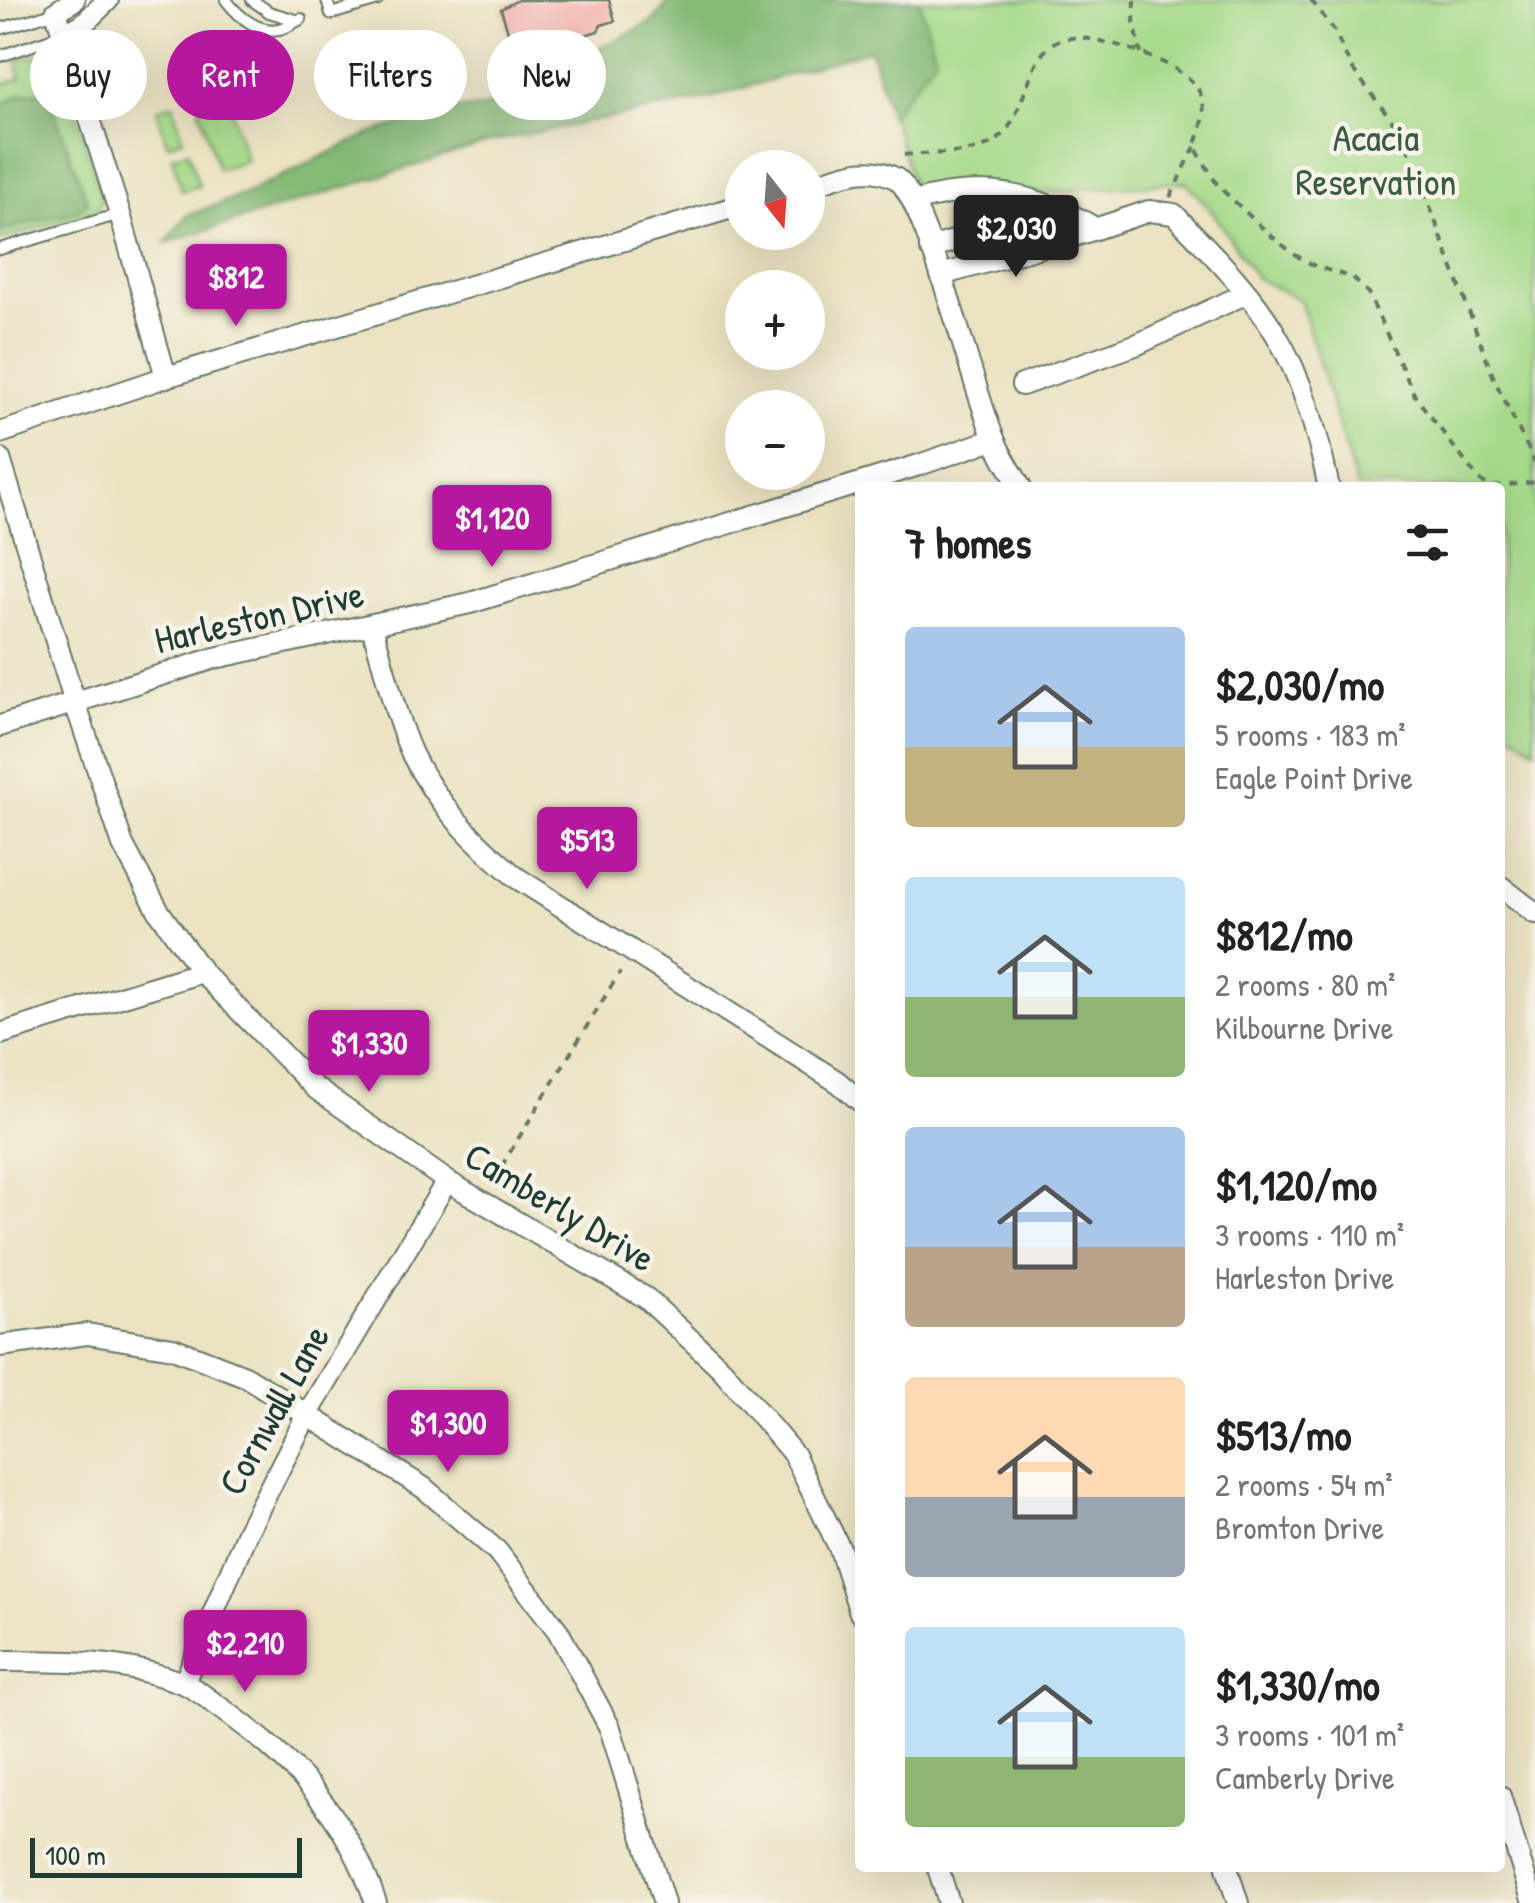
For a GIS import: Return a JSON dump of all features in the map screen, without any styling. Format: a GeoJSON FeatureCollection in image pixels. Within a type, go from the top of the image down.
{"type":"FeatureCollection","features":[{"type":"Feature","properties":{"kind":"street"},"geometry":{"type":"LineString","coordinates":[[73,30],[108,0]]}},
{"type":"Feature","properties":{"kind":"street"},"geometry":{"type":"LineString","coordinates":[[90,120],[166,377]]}},
{"type":"Feature","properties":{"kind":"street"},"geometry":{"type":"LineString","coordinates":[[825,181],[870,169],[897,178],[914,202],[994,439],[1018,482]]}},
{"type":"Feature","properties":{"kind":"street"},"geometry":{"type":"LineString","coordinates":[[914,202],[942,194],[1012,193],[1060,208],[1085,231]]}},
{"type":"Feature","properties":{"kind":"street"},"geometry":{"type":"LineString","coordinates":[[0,433],[166,377],[725,210]]}},
{"type":"Feature","properties":{"kind":"street"},"geometry":{"type":"LineString","coordinates":[[941,275],[1149,212],[1174,214],[1274,332],[1301,386],[1327,482]]}},
{"type":"Feature","properties":{"kind":"street"},"geometry":{"type":"LineString","coordinates":[[930,248],[1010,224],[1085,231]]}},
{"type":"Feature","properties":{"kind":"street"},"geometry":{"type":"LineString","coordinates":[[1022,385],[1138,344],[1245,294]]}},
{"type":"Feature","properties":{"kind":"street","name":"Harleston Drive"},"geometry":{"type":"LineString","coordinates":[[856,482],[994,439]]}},
{"type":"Feature","properties":{"kind":"street","name":"Camberly Drive"},"geometry":{"type":"LineString","coordinates":[[0,459],[74,703],[123,845],[158,910],[202,972],[315,1088],[447,1181],[646,1298],[722,1369],[794,1455],[840,1549],[855,1597]]}},
{"type":"Feature","properties":{"kind":"street","name":"Harleston Drive"},"geometry":{"type":"LineString","coordinates":[[0,726],[215,658],[372,626],[507,591],[855,482]]}},
{"type":"Feature","properties":{"kind":"street"},"geometry":{"type":"LineString","coordinates":[[372,626],[411,752],[440,802],[481,848],[518,878],[838,1082],[855,1097]]}},
{"type":"Feature","properties":{"kind":"street"},"geometry":{"type":"LineString","coordinates":[[1505,890],[1535,913]]}},
{"type":"Feature","properties":{"kind":"street"},"geometry":{"type":"LineString","coordinates":[[0,1034],[202,972]]}},
{"type":"Feature","properties":{"kind":"street","name":"Cornwall Lane"},"geometry":{"type":"LineString","coordinates":[[184,1683],[247,1532],[307,1415],[447,1181]]}},
{"type":"Feature","properties":{"kind":"street"},"geometry":{"type":"LineString","coordinates":[[0,1346],[87,1334],[173,1348],[245,1376],[424,1488],[497,1551],[558,1631],[610,1728],[664,1903]]}},
{"type":"Feature","properties":{"kind":"street"},"geometry":{"type":"LineString","coordinates":[[0,1661],[92,1661],[184,1683],[260,1736],[330,1808],[364,1871],[376,1903]]}},
{"type":"Feature","properties":{"kind":"street"},"geometry":{"type":"LineString","coordinates":[[1505,1812],[1533,1903]]}},
{"type":"Feature","properties":{"kind":"street"},"geometry":{"type":"LineString","coordinates":[[939,1872],[949,1903]]}},
{"type":"Feature","properties":{"kind":"street"},"geometry":{"type":"LineString","coordinates":[[1228,1872],[1238,1903]]}},
{"type":"Feature","properties":{"kind":"lane"},"geometry":{"type":"LineString","coordinates":[[226,0],[238,16],[266,29],[285,28],[298,20],[269,12],[252,0]]}},
{"type":"Feature","properties":{"kind":"lane"},"geometry":{"type":"LineString","coordinates":[[327,0],[331,14],[378,0]]}},
{"type":"Feature","properties":{"kind":"lane"},"geometry":{"type":"LineString","coordinates":[[0,29],[65,6]]}},
{"type":"Feature","properties":{"kind":"lane"},"geometry":{"type":"LineString","coordinates":[[0,56],[30,46]]}},
{"type":"Feature","properties":{"kind":"lane"},"geometry":{"type":"LineString","coordinates":[[0,249],[120,214]]}},
{"type":"Feature","properties":{"kind":"path"},"geometry":{"type":"LineString","coordinates":[[1135,0],[1134,21],[1141,54]]}},
{"type":"Feature","properties":{"kind":"path"},"geometry":{"type":"LineString","coordinates":[[1311,0],[1334,30],[1352,67],[1402,135],[1495,381],[1535,462]]}},
{"type":"Feature","properties":{"kind":"path"},"geometry":{"type":"LineString","coordinates":[[914,162],[907,155],[962,151],[995,142],[1012,123],[1043,54],[1056,41],[1074,36],[1178,68],[1198,86],[1204,120],[1164,212]]}},
{"type":"Feature","properties":{"kind":"path"},"geometry":{"type":"LineString","coordinates":[[1195,148],[1218,186],[1269,234],[1315,266],[1354,278],[1368,293],[1415,396],[1480,482]]}},
{"type":"Feature","properties":{"kind":"path"},"geometry":{"type":"LineString","coordinates":[[1505,486],[1535,482]]}},
{"type":"Feature","properties":{"kind":"path"},"geometry":{"type":"LineString","coordinates":[[493,1180],[620,972]]}},
{"type":"Feature","properties":{"kind":"green space"},"geometry":{"type":"Polygon","coordinates":[[[670,0],[919,0],[936,57],[890,116],[870,49],[711,98],[606,119],[606,45],[653,21],[670,0]]]}},
{"type":"Feature","properties":{"kind":"green space","name":"Acacia Reservation"},"geometry":{"type":"Polygon","coordinates":[[[856,0],[1535,0],[1535,749],[1505,728],[1505,482],[1355,482],[1300,300],[1256,278],[1215,215],[1186,182],[940,199],[915,192],[856,0]]]}},
{"type":"Feature","properties":{"kind":"green space"},"geometry":{"type":"Polygon","coordinates":[[[30,57],[30,120],[78,120],[102,199],[97,210],[0,240],[0,85],[21,78],[16,60],[30,57]]]}},
{"type":"Feature","properties":{"kind":"green space"},"geometry":{"type":"Polygon","coordinates":[[[30,93],[30,120],[57,120],[88,203],[77,210],[0,231],[0,106],[30,93]]]}},
{"type":"Feature","properties":{"kind":"green space"},"geometry":{"type":"Polygon","coordinates":[[[167,106],[167,120],[178,120],[183,139],[167,144],[157,109],[167,106]]]}},
{"type":"Feature","properties":{"kind":"green space"},"geometry":{"type":"Polygon","coordinates":[[[487,106],[487,120],[599,120],[493,141],[166,243],[186,216],[243,195],[365,136],[414,120],[467,120],[467,108],[487,106]]]}},
{"type":"Feature","properties":{"kind":"green space"},"geometry":{"type":"Polygon","coordinates":[[[203,120],[234,120],[246,161],[218,169],[203,120]]]}},
{"type":"Feature","properties":{"kind":"green space"},"geometry":{"type":"Polygon","coordinates":[[[188,151],[199,186],[182,191],[172,156],[188,151]]]}},
{"type":"Feature","properties":{"kind":"building"},"geometry":{"type":"Polygon","coordinates":[[[518,0],[609,0],[615,21],[601,25],[598,30],[508,30],[501,9],[518,0]]]}}]}
